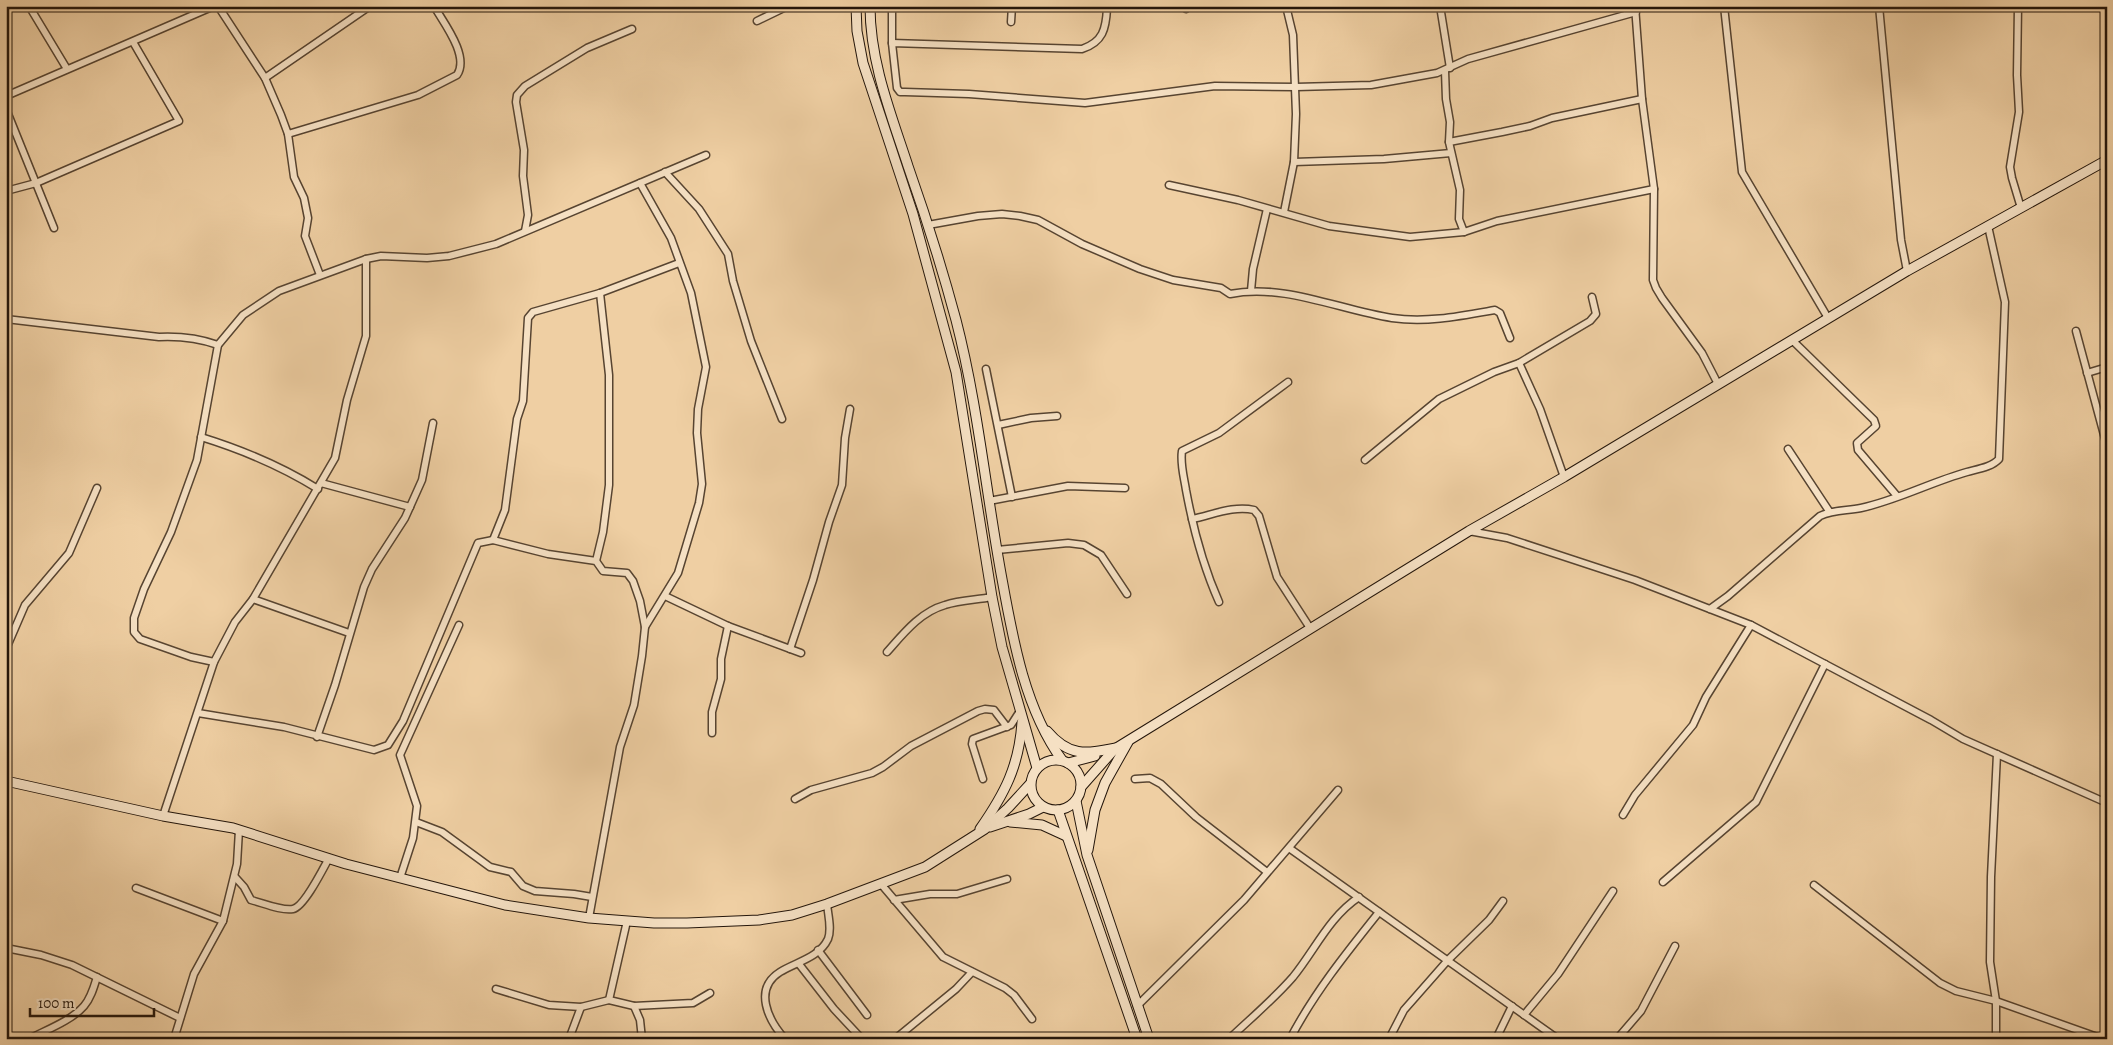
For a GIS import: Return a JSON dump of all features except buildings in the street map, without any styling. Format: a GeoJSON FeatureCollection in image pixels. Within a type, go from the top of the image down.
{"type":"FeatureCollection","features":[{"type":"Feature","properties":{"kind":"main road"},"geometry":{"type":"LineString","coordinates":[[856,6],[857,31],[863,63],[913,214],[956,372],[992,597],[1002,647],[1037,768]]}},
{"type":"Feature","properties":{"kind":"main road"},"geometry":{"type":"LineString","coordinates":[[870,6],[870,28],[878,71],[928,225],[956,320],[969,379],[1010,627],[1024,679],[1039,721],[1050,743],[1065,762],[1080,775],[1081,787]]}},
{"type":"Feature","properties":{"kind":"main road"},"geometry":{"type":"LineString","coordinates":[[1030,784],[1035,800],[1043,807],[1058,810],[1070,806],[1076,801],[1081,787],[1115,749],[1129,740],[1468,531],[1564,476],[1907,271],[2107,160]]}},
{"type":"Feature","properties":{"kind":"main road"},"geometry":{"type":"LineString","coordinates":[[976,835],[998,803],[1013,772],[1018,754],[1021,714]]}},
{"type":"Feature","properties":{"kind":"main road"},"geometry":{"type":"LineString","coordinates":[[1039,721],[1060,744],[1071,751],[1089,753],[1115,749]]}},
{"type":"Feature","properties":{"kind":"main road"},"geometry":{"type":"LineString","coordinates":[[1087,855],[1095,810],[1105,783],[1129,740]]}},
{"type":"Feature","properties":{"kind":"main road"},"geometry":{"type":"LineString","coordinates":[[6,781],[163,816],[239,830],[329,858],[505,905],[589,918],[688,923],[759,920],[792,915],[827,904],[925,867],[985,829],[1030,784],[1037,768],[1046,762],[1065,762],[1115,749]]}},
{"type":"Feature","properties":{"kind":"main road"},"geometry":{"type":"LineString","coordinates":[[1076,801],[1087,855],[1149,1039]]}},
{"type":"Feature","properties":{"kind":"main road"},"geometry":{"type":"LineString","coordinates":[[985,829],[1043,807]]}},
{"type":"Feature","properties":{"kind":"main road"},"geometry":{"type":"LineString","coordinates":[[1058,810],[1137,1039]]}},
{"type":"Feature","properties":{"kind":"main road"},"geometry":{"type":"LineString","coordinates":[[1007,822],[1042,826],[1066,836]]}},
{"type":"Feature","properties":{"kind":"street"},"geometry":{"type":"LineString","coordinates":[[29,6],[67,69]]}},
{"type":"Feature","properties":{"kind":"street"},"geometry":{"type":"LineString","coordinates":[[6,96],[214,6]]}},
{"type":"Feature","properties":{"kind":"street"},"geometry":{"type":"LineString","coordinates":[[218,6],[265,78],[274,96],[288,134],[294,178],[304,198],[308,218],[305,236],[320,275]]}},
{"type":"Feature","properties":{"kind":"street"},"geometry":{"type":"LineString","coordinates":[[265,78],[370,6]]}},
{"type":"Feature","properties":{"kind":"street"},"geometry":{"type":"LineString","coordinates":[[288,134],[418,95],[457,75],[460,71],[457,46],[434,6]]}},
{"type":"Feature","properties":{"kind":"street"},"geometry":{"type":"LineString","coordinates":[[757,22],[788,6]]}},
{"type":"Feature","properties":{"kind":"street"},"geometry":{"type":"LineString","coordinates":[[892,6],[892,43],[897,88],[900,92],[970,94],[1085,103],[1215,86],[1296,87],[1371,85],[1419,78],[1448,69],[1468,59],[1636,9],[1642,99],[1654,189],[1654,280],[1656,288],[1702,353],[1718,384]]}},
{"type":"Feature","properties":{"kind":"street"},"geometry":{"type":"LineString","coordinates":[[1011,22],[1012,6]]}},
{"type":"Feature","properties":{"kind":"street"},"geometry":{"type":"LineString","coordinates":[[1284,212],[1294,162],[1296,87],[1292,35],[1286,6],[1296,6]]}},
{"type":"Feature","properties":{"kind":"street"},"geometry":{"type":"LineString","coordinates":[[1440,6],[1448,69],[1446,99],[1450,122],[1449,142],[1460,190],[1459,219],[1464,232]]}},
{"type":"Feature","properties":{"kind":"street"},"geometry":{"type":"LineString","coordinates":[[1724,6],[1742,172],[1828,318]]}},
{"type":"Feature","properties":{"kind":"street"},"geometry":{"type":"LineString","coordinates":[[1879,6],[1900,240],[1907,271]]}},
{"type":"Feature","properties":{"kind":"street"},"geometry":{"type":"LineString","coordinates":[[2018,6],[2017,75],[2019,112],[2010,167],[2021,208]]}},
{"type":"Feature","properties":{"kind":"street"},"geometry":{"type":"LineString","coordinates":[[892,43],[1082,49],[1089,47],[1102,36],[1106,26],[1107,8]]}},
{"type":"Feature","properties":{"kind":"street"},"geometry":{"type":"LineString","coordinates":[[525,231],[528,215],[523,176],[524,150],[516,102],[517,95],[525,86],[587,48],[632,29]]}},
{"type":"Feature","properties":{"kind":"street"},"geometry":{"type":"LineString","coordinates":[[6,191],[36,183],[179,121],[133,42]]}},
{"type":"Feature","properties":{"kind":"street"},"geometry":{"type":"LineString","coordinates":[[1449,142],[1520,128],[1552,118],[1642,99]]}},
{"type":"Feature","properties":{"kind":"street"},"geometry":{"type":"LineString","coordinates":[[6,110],[54,228]]}},
{"type":"Feature","properties":{"kind":"street"},"geometry":{"type":"LineString","coordinates":[[1294,162],[1375,160],[1451,153]]}},
{"type":"Feature","properties":{"kind":"street"},"geometry":{"type":"LineString","coordinates":[[214,662],[191,657],[140,639],[134,632],[133,626],[144,589],[170,532],[197,460],[218,345],[243,315],[279,291],[366,259],[382,256],[427,258],[449,256],[496,244],[706,155]]}},
{"type":"Feature","properties":{"kind":"street"},"geometry":{"type":"LineString","coordinates":[[665,172],[699,209],[728,254],[737,295],[751,341],[782,419]]}},
{"type":"Feature","properties":{"kind":"street"},"geometry":{"type":"LineString","coordinates":[[640,183],[671,238],[691,293],[706,367],[698,409],[697,433],[702,484],[693,529],[678,573],[665,596],[657,603],[645,627]]}},
{"type":"Feature","properties":{"kind":"street"},"geometry":{"type":"LineString","coordinates":[[1169,185],[1238,200],[1329,226],[1390,236],[1426,236],[1464,232],[1498,221],[1654,189]]}},
{"type":"Feature","properties":{"kind":"street"},"geometry":{"type":"LineString","coordinates":[[1251,291],[1258,244],[1266,209]]}},
{"type":"Feature","properties":{"kind":"street"},"geometry":{"type":"LineString","coordinates":[[928,225],[978,216],[1002,214],[1020,216],[1038,220],[1116,260],[1165,277],[1220,288],[1230,294],[1251,291],[1331,303],[1366,313],[1414,320],[1452,318],[1495,310],[1500,313],[1510,338]]}},
{"type":"Feature","properties":{"kind":"street"},"geometry":{"type":"LineString","coordinates":[[528,215],[538,225]]}},
{"type":"Feature","properties":{"kind":"street"},"geometry":{"type":"LineString","coordinates":[[1710,608],[1728,596],[1810,523],[1830,512],[1860,508],[1949,476],[1990,465],[1999,459],[2005,302],[1988,226]]}},
{"type":"Feature","properties":{"kind":"street"},"geometry":{"type":"LineString","coordinates":[[163,816],[214,662],[235,622],[253,599],[335,458],[346,400],[366,336],[366,259]]}},
{"type":"Feature","properties":{"kind":"street"},"geometry":{"type":"LineString","coordinates":[[493,540],[505,510],[517,419],[522,401],[528,318],[533,312],[600,293],[679,263]]}},
{"type":"Feature","properties":{"kind":"street"},"geometry":{"type":"LineString","coordinates":[[589,918],[620,747],[634,705],[645,627],[634,581],[627,573],[602,571],[596,561],[603,532],[609,485],[608,376],[600,293]]}},
{"type":"Feature","properties":{"kind":"street"},"geometry":{"type":"LineString","coordinates":[[1365,460],[1439,399],[1494,372],[1519,363],[1595,317],[1596,309],[1592,297]]}},
{"type":"Feature","properties":{"kind":"street"},"geometry":{"type":"LineString","coordinates":[[6,319],[159,337],[179,336],[204,340],[218,345]]}},
{"type":"Feature","properties":{"kind":"street"},"geometry":{"type":"LineString","coordinates":[[2076,331],[2107,446]]}},
{"type":"Feature","properties":{"kind":"street"},"geometry":{"type":"LineString","coordinates":[[1792,340],[1874,420],[1876,426],[1857,443],[1858,450],[1897,496]]}},
{"type":"Feature","properties":{"kind":"street"},"geometry":{"type":"LineString","coordinates":[[1519,363],[1540,409],[1564,476]]}},
{"type":"Feature","properties":{"kind":"street"},"geometry":{"type":"LineString","coordinates":[[2087,373],[2107,367]]}},
{"type":"Feature","properties":{"kind":"street"},"geometry":{"type":"LineString","coordinates":[[986,370],[1012,497]]}},
{"type":"Feature","properties":{"kind":"street"},"geometry":{"type":"LineString","coordinates":[[1219,602],[1205,568],[1192,519],[1182,469],[1182,451],[1219,433],[1288,382]]}},
{"type":"Feature","properties":{"kind":"street"},"geometry":{"type":"LineString","coordinates":[[790,649],[842,485],[845,438],[850,409]]}},
{"type":"Feature","properties":{"kind":"street"},"geometry":{"type":"LineString","coordinates":[[998,425],[1030,418],[1057,416]]}},
{"type":"Feature","properties":{"kind":"street"},"geometry":{"type":"LineString","coordinates":[[316,736],[335,685],[364,587],[372,569],[410,507],[422,480],[433,423]]}},
{"type":"Feature","properties":{"kind":"street"},"geometry":{"type":"LineString","coordinates":[[201,437],[257,456],[320,486],[410,507]]}},
{"type":"Feature","properties":{"kind":"street"},"geometry":{"type":"LineString","coordinates":[[1788,448],[1830,512]]}},
{"type":"Feature","properties":{"kind":"street"},"geometry":{"type":"LineString","coordinates":[[989,501],[1068,486],[1126,488]]}},
{"type":"Feature","properties":{"kind":"street"},"geometry":{"type":"LineString","coordinates":[[6,649],[25,605],[69,553],[97,488]]}},
{"type":"Feature","properties":{"kind":"street"},"geometry":{"type":"LineString","coordinates":[[1192,519],[1235,509],[1245,508],[1254,510],[1259,516],[1278,577],[1310,628]]}},
{"type":"Feature","properties":{"kind":"street"},"geometry":{"type":"LineString","coordinates":[[1468,531],[1508,538],[1635,580],[1710,608],[1750,625],[1931,720],[1963,739],[2107,802]]}},
{"type":"Feature","properties":{"kind":"street"},"geometry":{"type":"LineString","coordinates":[[198,713],[284,727],[374,750],[388,745],[403,721],[478,543],[493,540],[548,554],[596,561]]}},
{"type":"Feature","properties":{"kind":"street"},"geometry":{"type":"LineString","coordinates":[[997,550],[1068,543],[1084,545],[1101,555],[1127,594]]}},
{"type":"Feature","properties":{"kind":"street"},"geometry":{"type":"LineString","coordinates":[[665,596],[728,626],[801,653]]}},
{"type":"Feature","properties":{"kind":"street"},"geometry":{"type":"LineString","coordinates":[[887,652],[910,627],[932,610],[946,604],[992,597]]}},
{"type":"Feature","properties":{"kind":"street"},"geometry":{"type":"LineString","coordinates":[[253,599],[349,633]]}},
{"type":"Feature","properties":{"kind":"street"},"geometry":{"type":"LineString","coordinates":[[400,878],[413,838],[417,806],[400,755],[459,625]]}},
{"type":"Feature","properties":{"kind":"street"},"geometry":{"type":"LineString","coordinates":[[1623,815],[1635,795],[1693,725],[1706,697],[1750,625]]}},
{"type":"Feature","properties":{"kind":"street"},"geometry":{"type":"LineString","coordinates":[[712,732],[712,712],[721,679],[721,659],[728,626]]}},
{"type":"Feature","properties":{"kind":"street"},"geometry":{"type":"LineString","coordinates":[[1663,882],[1756,802],[1825,664]]}},
{"type":"Feature","properties":{"kind":"street"},"geometry":{"type":"LineString","coordinates":[[795,799],[811,790],[872,773],[910,746],[978,711],[994,710],[1007,727]]}},
{"type":"Feature","properties":{"kind":"street"},"geometry":{"type":"LineString","coordinates":[[983,779],[972,744],[973,739],[1007,727],[1021,714]]}},
{"type":"Feature","properties":{"kind":"street"},"geometry":{"type":"LineString","coordinates":[[1996,1039],[1996,1001],[1990,952],[1991,877],[1997,754]]}},
{"type":"Feature","properties":{"kind":"street"},"geometry":{"type":"LineString","coordinates":[[1135,779],[1150,778],[1161,784],[1196,817],[1267,872]]}},
{"type":"Feature","properties":{"kind":"street"},"geometry":{"type":"LineString","coordinates":[[1137,1006],[1244,900],[1338,790]]}},
{"type":"Feature","properties":{"kind":"street"},"geometry":{"type":"LineString","coordinates":[[416,822],[442,832],[490,867],[511,872],[523,886],[535,891],[574,894],[592,898]]}},
{"type":"Feature","properties":{"kind":"street"},"geometry":{"type":"LineString","coordinates":[[174,1039],[194,974],[223,921],[235,877],[239,830]]}},
{"type":"Feature","properties":{"kind":"street"},"geometry":{"type":"LineString","coordinates":[[1289,848],[1558,1039]]}},
{"type":"Feature","properties":{"kind":"street"},"geometry":{"type":"LineString","coordinates":[[235,877],[244,887],[251,900],[281,908],[294,909],[298,908],[329,858]]}},
{"type":"Feature","properties":{"kind":"street"},"geometry":{"type":"LineString","coordinates":[[894,900],[930,894],[957,894],[1007,879]]}},
{"type":"Feature","properties":{"kind":"street"},"geometry":{"type":"LineString","coordinates":[[881,884],[911,917],[943,957],[1005,988],[1014,995],[1032,1019]]}},
{"type":"Feature","properties":{"kind":"street"},"geometry":{"type":"LineString","coordinates":[[1814,885],[1940,983],[1956,991],[1996,1001],[2103,1039]]}},
{"type":"Feature","properties":{"kind":"street"},"geometry":{"type":"LineString","coordinates":[[136,888],[223,921]]}},
{"type":"Feature","properties":{"kind":"street"},"geometry":{"type":"LineString","coordinates":[[1524,1015],[1558,974],[1613,891]]}},
{"type":"Feature","properties":{"kind":"street"},"geometry":{"type":"LineString","coordinates":[[1229,1039],[1292,978],[1335,918],[1345,906],[1359,897]]}},
{"type":"Feature","properties":{"kind":"street"},"geometry":{"type":"LineString","coordinates":[[1391,1037],[1404,1010],[1448,960],[1476,934],[1503,902]]}},
{"type":"Feature","properties":{"kind":"street"},"geometry":{"type":"LineString","coordinates":[[785,1039],[771,1018],[764,1003],[765,994],[770,981],[777,974],[799,964],[818,950],[828,939],[830,930],[827,904]]}},
{"type":"Feature","properties":{"kind":"street"},"geometry":{"type":"LineString","coordinates":[[1290,1039],[1301,1017],[1338,963],[1379,912]]}},
{"type":"Feature","properties":{"kind":"street"},"geometry":{"type":"LineString","coordinates":[[609,1000],[627,921]]}},
{"type":"Feature","properties":{"kind":"street"},"geometry":{"type":"LineString","coordinates":[[1617,1039],[1641,1011],[1675,946]]}},
{"type":"Feature","properties":{"kind":"street"},"geometry":{"type":"LineString","coordinates":[[6,948],[41,955],[72,965],[180,1018]]}},
{"type":"Feature","properties":{"kind":"street"},"geometry":{"type":"LineString","coordinates":[[818,950],[867,1015]]}},
{"type":"Feature","properties":{"kind":"street"},"geometry":{"type":"LineString","coordinates":[[799,964],[834,1009],[862,1039]]}},
{"type":"Feature","properties":{"kind":"street"},"geometry":{"type":"LineString","coordinates":[[895,1039],[956,989],[972,972]]}},
{"type":"Feature","properties":{"kind":"street"},"geometry":{"type":"LineString","coordinates":[[29,1039],[71,1016],[83,1007],[92,994],[97,977]]}},
{"type":"Feature","properties":{"kind":"street"},"geometry":{"type":"LineString","coordinates":[[496,989],[549,1005],[581,1007],[609,1000],[634,1006],[693,1003],[710,993]]}},
{"type":"Feature","properties":{"kind":"street"},"geometry":{"type":"LineString","coordinates":[[634,1006],[640,1020],[642,1039]]}},
{"type":"Feature","properties":{"kind":"street"},"geometry":{"type":"LineString","coordinates":[[1496,1039],[1512,1006]]}},
{"type":"Feature","properties":{"kind":"street"},"geometry":{"type":"LineString","coordinates":[[569,1039],[581,1007]]}}]}
